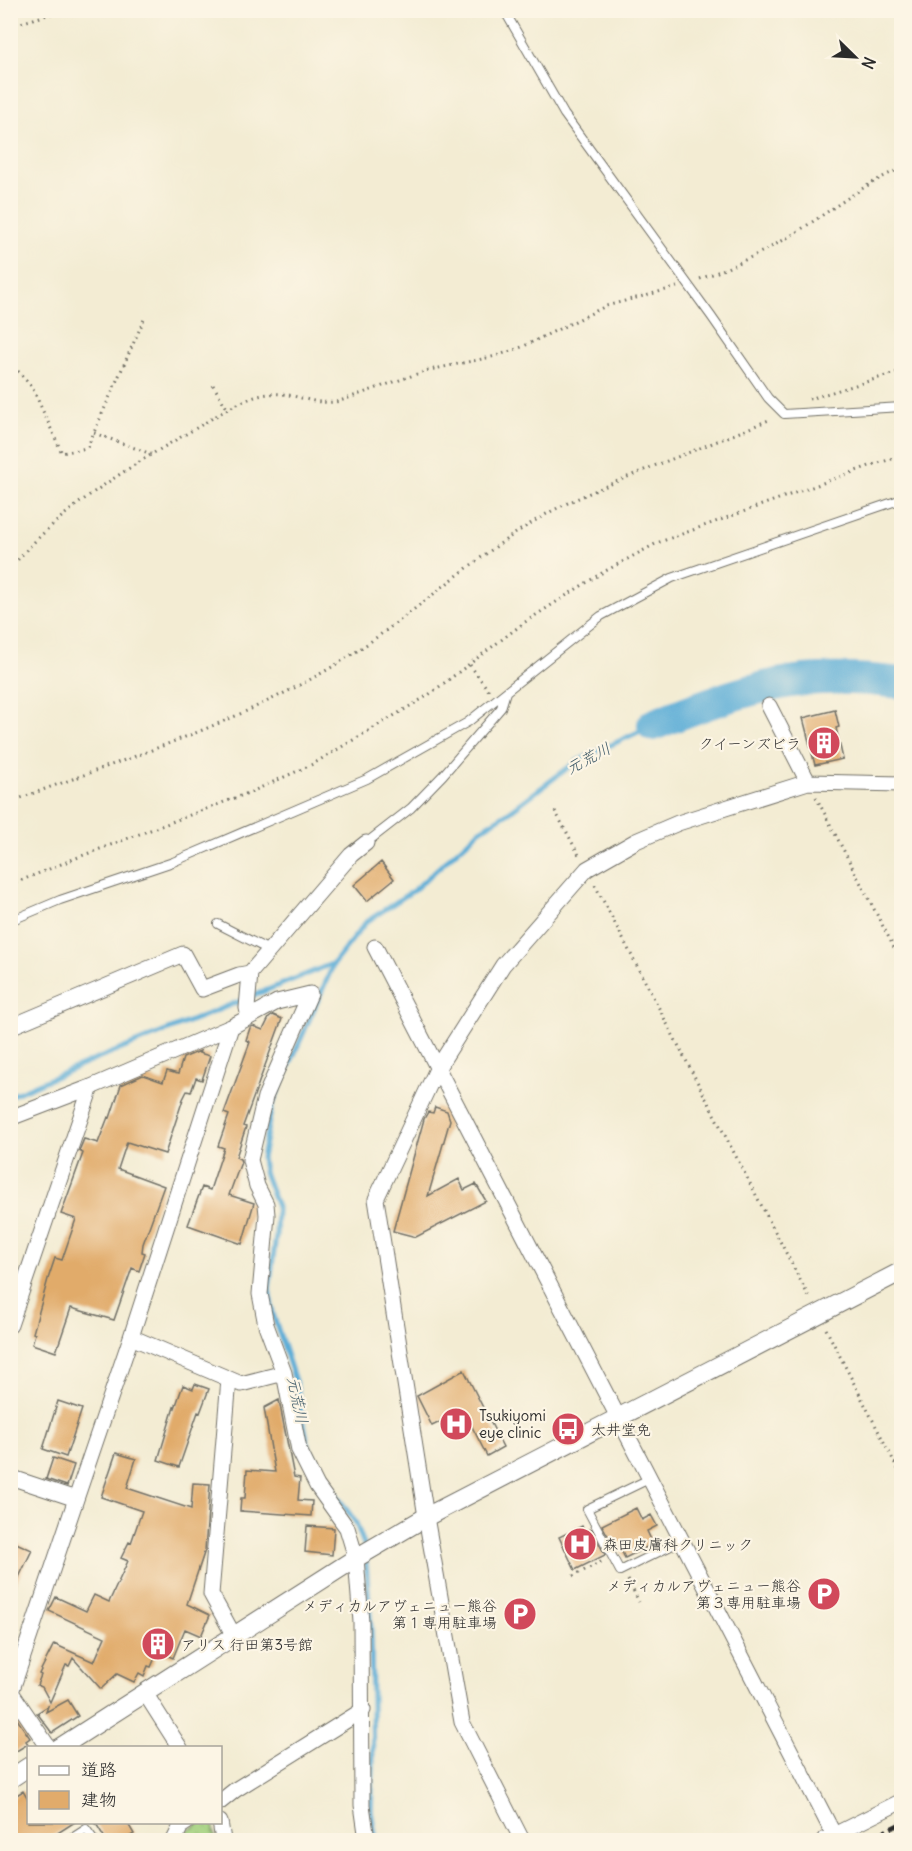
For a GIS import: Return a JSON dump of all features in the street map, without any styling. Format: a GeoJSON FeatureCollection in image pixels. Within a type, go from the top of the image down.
{"type":"FeatureCollection","features":[{"type":"Feature","properties":{"kind":"street"},"geometry":{"type":"LineString","coordinates":[[769,706],[808,782]]}},
{"type":"Feature","properties":{"kind":"street"},"geometry":{"type":"LineString","coordinates":[[522,1840],[462,1722],[426,1517],[376,1199],[437,1069],[503,965],[587,869],[636,841],[678,823],[808,782],[902,784]]}},
{"type":"Feature","properties":{"kind":"street"},"geometry":{"type":"LineString","coordinates":[[248,1012],[248,977],[351,855],[366,843]]}},
{"type":"Feature","properties":{"kind":"street"},"geometry":{"type":"LineString","coordinates":[[375,947],[681,1541],[829,1838],[902,1801]]}},
{"type":"Feature","properties":{"kind":"street"},"geometry":{"type":"LineString","coordinates":[[10,1027],[183,954],[202,989],[239,975],[248,977]]}},
{"type":"Feature","properties":{"kind":"street"},"geometry":{"type":"LineString","coordinates":[[10,1118],[231,1027],[248,1012],[310,994],[265,1097],[250,1160],[257,1186],[266,1204],[261,1294],[266,1326],[284,1373],[299,1450],[317,1486],[346,1528],[356,1558],[361,1622],[362,1805],[367,1840]]}},
{"type":"Feature","properties":{"kind":"street"},"geometry":{"type":"LineString","coordinates":[[48,1746],[11,1692],[131,1337],[231,1027]]}},
{"type":"Feature","properties":{"kind":"street"},"geometry":{"type":"LineString","coordinates":[[10,1325],[91,1086]]}},
{"type":"Feature","properties":{"kind":"street"},"geometry":{"type":"LineString","coordinates":[[62,1746],[356,1558],[426,1517],[902,1271]]}},
{"type":"Feature","properties":{"kind":"street"},"geometry":{"type":"LineString","coordinates":[[131,1337],[241,1384],[284,1373]]}},
{"type":"Feature","properties":{"kind":"street"},"geometry":{"type":"LineString","coordinates":[[229,1379],[211,1594],[234,1636]]}},
{"type":"Feature","properties":{"kind":"street"},"geometry":{"type":"LineString","coordinates":[[10,1477],[76,1499]]}},
{"type":"Feature","properties":{"kind":"street"},"geometry":{"type":"LineString","coordinates":[[145,1693],[179,1746]]}},
{"type":"Feature","properties":{"kind":"street"},"geometry":{"type":"LineString","coordinates":[[222,1800],[363,1710]]}},
{"type":"Feature","properties":{"kind":"street"},"geometry":{"type":"LineString","coordinates":[[10,1779],[27,1768]]}},
{"type":"Feature","properties":{"kind":"street"},"geometry":{"type":"LineString","coordinates":[[174,1840],[184,1824]]}},
{"type":"Feature","properties":{"kind":"street"},"geometry":{"type":"LineString","coordinates":[[220,1824],[224,1840]]}},
{"type":"Feature","properties":{"kind":"lane"},"geometry":{"type":"LineString","coordinates":[[504,10],[564,114],[768,398],[784,414],[902,407]]}},
{"type":"Feature","properties":{"kind":"lane"},"geometry":{"type":"LineString","coordinates":[[10,921],[60,900],[173,862],[368,779],[468,722],[601,616],[672,578],[902,499]]}},
{"type":"Feature","properties":{"kind":"lane"},"geometry":{"type":"LineString","coordinates":[[366,843],[411,808],[443,775],[501,708],[506,692]]}},
{"type":"Feature","properties":{"kind":"lane"},"geometry":{"type":"LineString","coordinates":[[218,924],[269,950]]}},
{"type":"Feature","properties":{"kind":"lane"},"geometry":{"type":"LineString","coordinates":[[649,1479],[587,1509],[620,1571],[681,1541]]}},
{"type":"Feature","properties":{"kind":"lane"},"geometry":{"type":"LineString","coordinates":[[69,1840],[86,1829],[94,1840]]}},
{"type":"Feature","properties":{"kind":"path"},"geometry":{"type":"LineString","coordinates":[[10,27],[64,10]]}},
{"type":"Feature","properties":{"kind":"path"},"geometry":{"type":"LineString","coordinates":[[10,569],[34,542],[90,495],[151,454],[249,399],[269,394],[287,395],[327,404],[340,402],[425,371],[496,357],[522,347],[606,306],[687,284],[761,252],[796,233],[847,197],[884,175],[902,168]]}},
{"type":"Feature","properties":{"kind":"path"},"geometry":{"type":"LineString","coordinates":[[10,362],[32,387],[62,453],[87,448],[144,317]]}},
{"type":"Feature","properties":{"kind":"path"},"geometry":{"type":"LineString","coordinates":[[10,802],[222,722],[332,667],[383,634],[512,536],[551,512],[605,486],[784,414],[810,398],[902,371]]}},
{"type":"Feature","properties":{"kind":"path"},"geometry":{"type":"LineString","coordinates":[[213,385],[228,410]]}},
{"type":"Feature","properties":{"kind":"path"},"geometry":{"type":"LineString","coordinates":[[94,433],[151,454]]}},
{"type":"Feature","properties":{"kind":"path"},"geometry":{"type":"LineString","coordinates":[[10,885],[251,792],[313,764],[427,696],[525,622],[600,574],[657,543],[902,456]]}},
{"type":"Feature","properties":{"kind":"path"},"geometry":{"type":"LineString","coordinates":[[470,665],[495,700]]}},
{"type":"Feature","properties":{"kind":"path"},"geometry":{"type":"LineString","coordinates":[[808,782],[902,963]]}},
{"type":"Feature","properties":{"kind":"path"},"geometry":{"type":"LineString","coordinates":[[555,811],[902,1477]]}},
{"type":"Feature","properties":{"kind":"path"},"geometry":{"type":"LineString","coordinates":[[573,1576],[612,1557]]}},
{"type":"Feature","properties":{"kind":"path"},"geometry":{"type":"LineString","coordinates":[[624,1569],[639,1602]]}},
{"type":"Feature","properties":{"kind":"green space"},"geometry":{"type":"Polygon","coordinates":[[[199,1824],[213,1824],[216,1840],[182,1840],[186,1831],[199,1824]]]}},
{"type":"Feature","properties":{"kind":"building","name":"クイーンズビラ"},"geometry":{"type":"Polygon","coordinates":[[[835,710],[839,727],[836,728],[843,759],[815,765],[803,718],[835,710]]]}},
{"type":"Feature","properties":{"kind":"building"},"geometry":{"type":"Polygon","coordinates":[[[381,862],[394,879],[367,901],[354,885],[381,862]]]}},
{"type":"Feature","properties":{"kind":"building"},"geometry":{"type":"Polygon","coordinates":[[[273,1015],[282,1019],[243,1126],[246,1127],[236,1157],[241,1162],[229,1195],[254,1203],[242,1244],[188,1225],[202,1187],[210,1190],[224,1148],[218,1146],[229,1115],[224,1113],[250,1042],[246,1040],[250,1028],[253,1026],[263,1030],[273,1015]]]}},
{"type":"Feature","properties":{"kind":"building"},"geometry":{"type":"Polygon","coordinates":[[[200,1051],[199,1053],[210,1056],[202,1080],[196,1078],[191,1092],[187,1091],[183,1099],[165,1154],[127,1142],[118,1169],[164,1186],[143,1244],[142,1252],[145,1253],[139,1271],[132,1268],[114,1320],[71,1308],[56,1352],[32,1344],[35,1334],[33,1333],[55,1258],[62,1260],[76,1219],[61,1214],[83,1153],[79,1151],[84,1139],[98,1143],[108,1117],[110,1118],[121,1085],[143,1075],[163,1082],[167,1071],[178,1074],[183,1058],[200,1051]]]}},
{"type":"Feature","properties":{"kind":"building"},"geometry":{"type":"Polygon","coordinates":[[[435,1107],[447,1111],[450,1120],[428,1196],[459,1179],[464,1190],[476,1184],[486,1201],[416,1237],[393,1231],[424,1119],[428,1112],[433,1113],[435,1107]]]}},
{"type":"Feature","properties":{"kind":"building"},"geometry":{"type":"Polygon","coordinates":[[[464,1370],[503,1447],[487,1456],[466,1415],[455,1421],[452,1416],[432,1426],[417,1396],[464,1370]]]}},
{"type":"Feature","properties":{"kind":"building"},"geometry":{"type":"Polygon","coordinates":[[[195,1384],[209,1389],[200,1413],[198,1412],[179,1467],[158,1460],[183,1385],[193,1389],[195,1384]]]}},
{"type":"Feature","properties":{"kind":"building"},"geometry":{"type":"Polygon","coordinates":[[[279,1400],[294,1477],[300,1478],[298,1500],[312,1501],[311,1516],[240,1511],[241,1498],[245,1498],[247,1470],[275,1472],[264,1408],[279,1400]]]}},
{"type":"Feature","properties":{"kind":"building"},"geometry":{"type":"Polygon","coordinates":[[[58,1401],[82,1409],[66,1457],[43,1449],[58,1401]]]}},
{"type":"Feature","properties":{"kind":"building"},"geometry":{"type":"Polygon","coordinates":[[[116,1453],[136,1459],[127,1488],[191,1509],[193,1483],[210,1484],[205,1550],[187,1604],[210,1615],[201,1636],[185,1629],[173,1658],[158,1651],[151,1667],[148,1666],[144,1676],[139,1673],[134,1682],[117,1674],[101,1689],[73,1658],[69,1666],[66,1665],[50,1702],[42,1687],[37,1685],[41,1675],[39,1674],[54,1644],[94,1662],[105,1637],[49,1611],[56,1597],[86,1611],[94,1595],[109,1602],[128,1561],[121,1558],[129,1542],[131,1543],[142,1511],[101,1497],[116,1453]]]}},
{"type":"Feature","properties":{"kind":"building"},"geometry":{"type":"Polygon","coordinates":[[[53,1458],[74,1465],[67,1486],[46,1479],[53,1458]]]}},
{"type":"Feature","properties":{"kind":"building"},"geometry":{"type":"Polygon","coordinates":[[[636,1508],[642,1520],[651,1515],[657,1526],[647,1531],[653,1544],[625,1558],[620,1548],[616,1550],[602,1525],[636,1508]]]}},
{"type":"Feature","properties":{"kind":"building"},"geometry":{"type":"Polygon","coordinates":[[[307,1526],[334,1528],[332,1555],[305,1552],[307,1526]]]}},
{"type":"Feature","properties":{"kind":"building","name":"森田皮膚科クリニック"},"geometry":{"type":"Polygon","coordinates":[[[582,1526],[584,1531],[592,1530],[605,1555],[575,1570],[559,1537],[582,1526]]]}},
{"type":"Feature","properties":{"kind":"building"},"geometry":{"type":"Polygon","coordinates":[[[14,1542],[32,1550],[10,1596],[10,1549],[14,1542]]]}},
{"type":"Feature","properties":{"kind":"building"},"geometry":{"type":"Polygon","coordinates":[[[68,1700],[78,1716],[52,1733],[37,1713],[48,1706],[46,1712],[68,1700]]]}},
{"type":"Feature","properties":{"kind":"building"},"geometry":{"type":"Polygon","coordinates":[[[10,1709],[30,1738],[26,1741],[28,1744],[10,1755],[10,1709]]]}},
{"type":"Feature","properties":{"kind":"building"},"geometry":{"type":"Polygon","coordinates":[[[23,1791],[27,1798],[27,1824],[72,1824],[47,1840],[10,1840],[10,1799],[23,1791]]]}},
{"type":"Feature","properties":{"kind":"building"},"geometry":{"type":"Polygon","coordinates":[[[96,1824],[128,1824],[134,1834],[124,1840],[106,1840],[96,1824]]]}},
{"type":"Feature","properties":{"kind":"waterway","name":"元荒川"},"geometry":{"type":"LineString","coordinates":[[653,725],[727,697],[785,683],[841,679],[902,683]]}},
{"type":"Feature","properties":{"kind":"waterway","name":"元荒川"},"geometry":{"type":"LineString","coordinates":[[376,1840],[371,1811],[373,1770],[371,1629],[365,1547],[356,1523],[328,1483],[309,1449],[296,1384],[273,1314],[269,1289],[276,1236],[277,1207],[264,1172],[262,1158],[272,1105],[334,963],[366,922],[414,890],[480,830],[509,812],[577,761],[653,725]]}},
{"type":"Feature","properties":{"kind":"waterway","name":"元荒川"},"geometry":{"type":"LineString","coordinates":[[10,1096],[334,963]]}},
{"type":"Feature","properties":{"kind":"railway"},"geometry":{"type":"LineString","coordinates":[[867,1840],[902,1823]]}},
{"type":"Feature","properties":{"kind":"railway"},"geometry":{"type":"LineString","coordinates":[[888,1840],[902,1834]]}},
{"type":"Feature","properties":{"kind":"place","name":"クイーンズビラ"},"geometry":{"type":"Point","coordinates":[824,743]}},
{"type":"Feature","properties":{"kind":"place","name":"Tsukiyomi eye clinic"},"geometry":{"type":"Point","coordinates":[456,1424]}},
{"type":"Feature","properties":{"kind":"place","name":"太井堂免"},"geometry":{"type":"Point","coordinates":[568,1429]}},
{"type":"Feature","properties":{"kind":"place","name":"森田皮膚科クリニック"},"geometry":{"type":"Point","coordinates":[580,1544]}},
{"type":"Feature","properties":{"kind":"place","name":"メディカルアヴェニュー熊谷 第３専用駐車場"},"geometry":{"type":"Point","coordinates":[824,1594]}},
{"type":"Feature","properties":{"kind":"place","name":"メディカルアヴェニュー熊谷 第１専用駐車場"},"geometry":{"type":"Point","coordinates":[520,1614]}},
{"type":"Feature","properties":{"kind":"place","name":"アリス 行田第3号館"},"geometry":{"type":"Point","coordinates":[158,1644]}}]}
